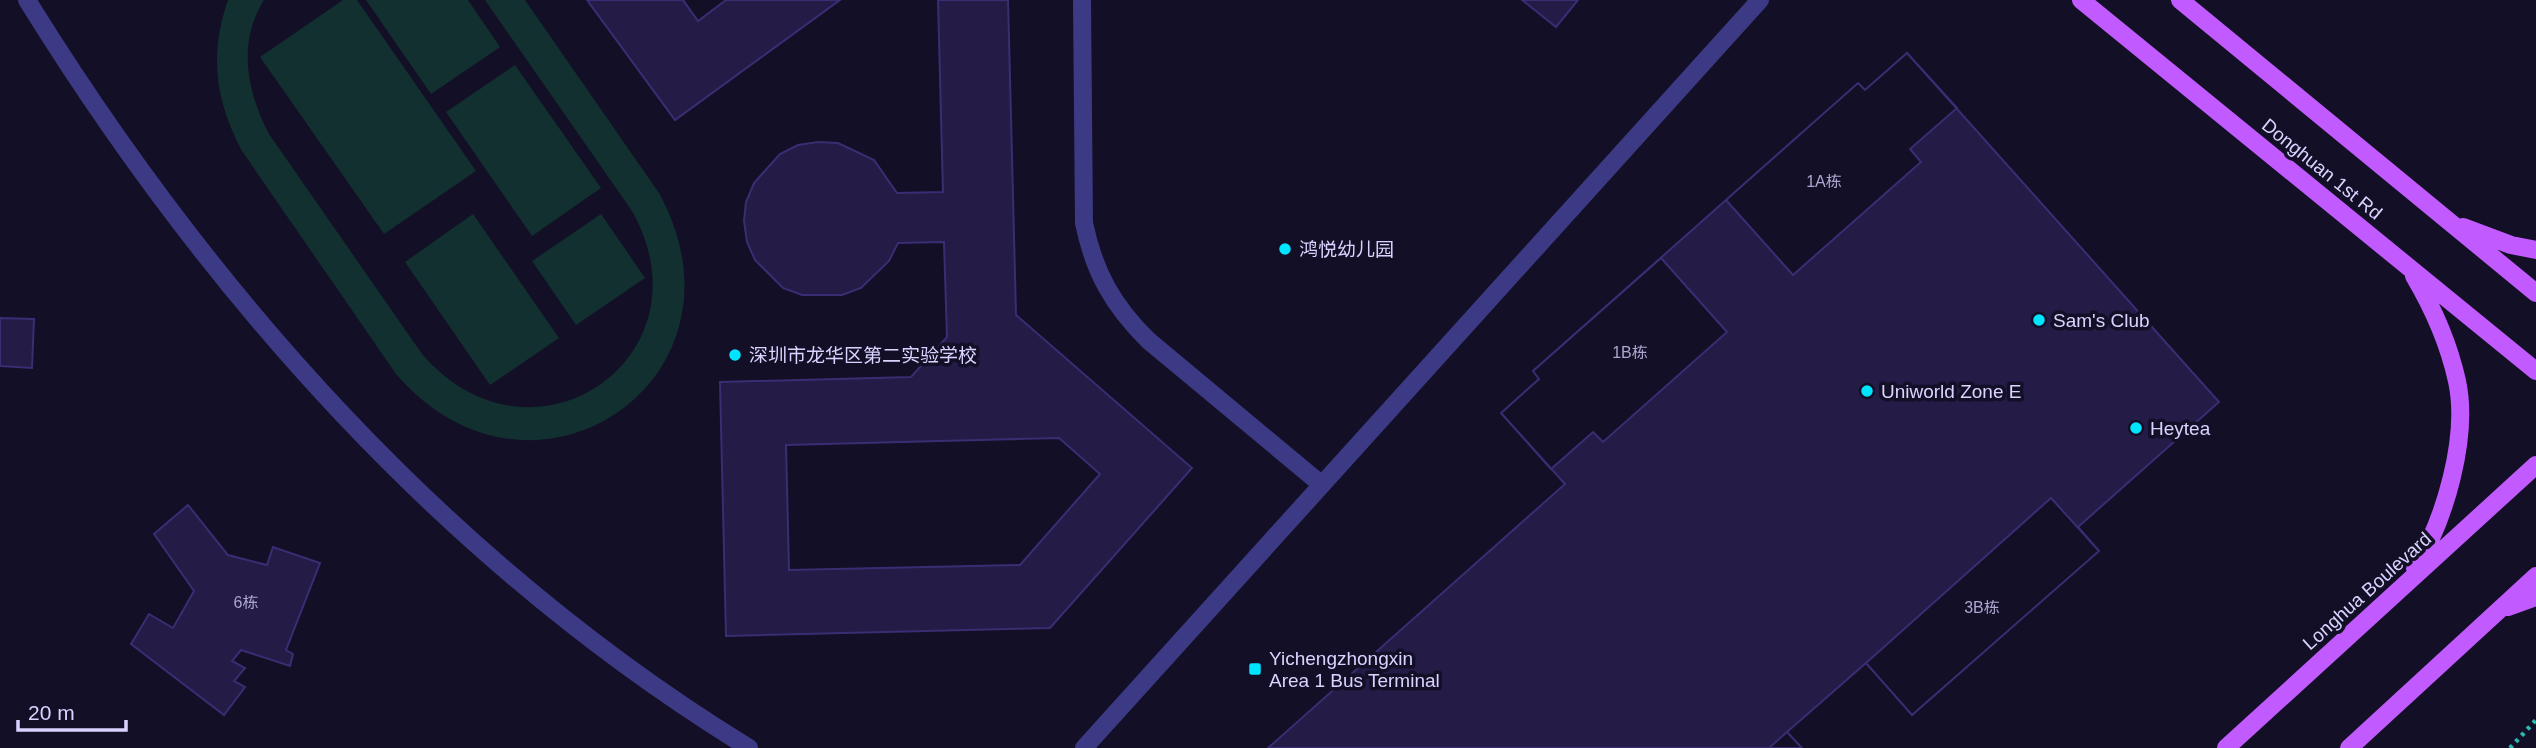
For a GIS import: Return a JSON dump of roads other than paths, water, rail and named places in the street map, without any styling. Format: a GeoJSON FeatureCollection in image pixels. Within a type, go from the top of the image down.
{"type":"FeatureCollection","features":[{"type":"Feature","properties":{"kind":"main road","name":"Donghuan 1st Rd"},"geometry":{"type":"LineString","coordinates":[[2081,0],[2536,371]]}},
{"type":"Feature","properties":{"kind":"main road","name":"Donghuan 1st Rd"},"geometry":{"type":"LineString","coordinates":[[2180,0],[2536,293]]}},
{"type":"Feature","properties":{"kind":"main road"},"geometry":{"type":"LineString","coordinates":[[2448,221],[2511,245],[2536,250]]}},
{"type":"Feature","properties":{"kind":"main road"},"geometry":{"type":"LineString","coordinates":[[2405,585],[2438,521],[2452,478],[2458,429],[2457,383],[2427,299],[2409,267]]}},
{"type":"Feature","properties":{"kind":"main road","name":"Longhua Boulevard"},"geometry":{"type":"LineString","coordinates":[[2226,748],[2536,465]]}},
{"type":"Feature","properties":{"kind":"main road"},"geometry":{"type":"LineString","coordinates":[[2349,748],[2536,576]]}},
{"type":"Feature","properties":{"kind":"main road"},"geometry":{"type":"LineString","coordinates":[[2498,611],[2536,597]]}},
{"type":"Feature","properties":{"kind":"street"},"geometry":{"type":"LineString","coordinates":[[27,0],[191,237],[299,370],[363,437],[448,519],[559,613],[643,677],[749,748]]}},
{"type":"Feature","properties":{"kind":"street"},"geometry":{"type":"LineString","coordinates":[[1082,0],[1084,223],[1091,257],[1105,288],[1124,317],[1149,341],[1322,485]]}},
{"type":"Feature","properties":{"kind":"street"},"geometry":{"type":"LineString","coordinates":[[1084,748],[1760,0]]}},
{"type":"Feature","properties":{"kind":"place","name":"鸿悦幼儿园"},"geometry":{"type":"Point","coordinates":[1285,249]}},
{"type":"Feature","properties":{"kind":"place","name":"Sam's Club"},"geometry":{"type":"Point","coordinates":[2039,320]}},
{"type":"Feature","properties":{"kind":"place","name":"深圳市龙华区第二实验学校"},"geometry":{"type":"Point","coordinates":[735,355]}},
{"type":"Feature","properties":{"kind":"place","name":"Uniworld Zone E"},"geometry":{"type":"Point","coordinates":[1867,391]}},
{"type":"Feature","properties":{"kind":"place","name":"Heytea"},"geometry":{"type":"Point","coordinates":[2136,428]}},
{"type":"Feature","properties":{"kind":"place","name":"Yichengzhongxin Area 1 Bus Terminal"},"geometry":{"type":"Point","coordinates":[1255,669]}}]}
